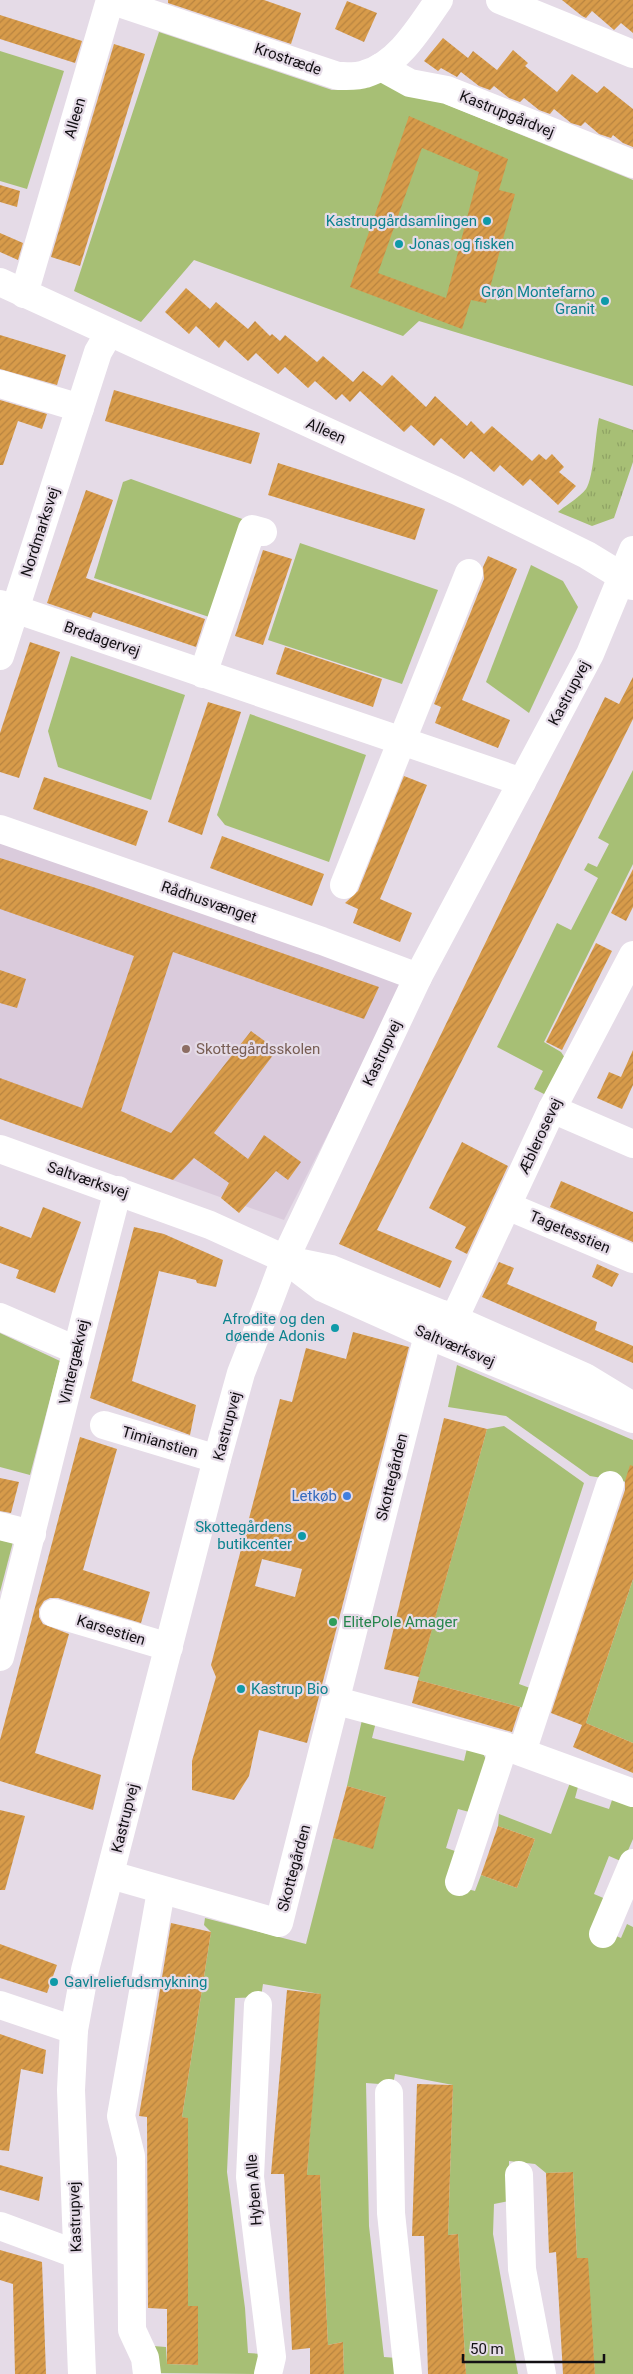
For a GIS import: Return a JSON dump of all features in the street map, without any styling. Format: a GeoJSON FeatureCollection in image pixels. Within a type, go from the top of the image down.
{"type":"FeatureCollection","features":[{"type":"Feature","properties":{"kind":"street","name":"Krostræde"},"geometry":{"type":"LineString","coordinates":[[110,0],[338,76],[364,75],[381,67],[405,47],[439,0]]}},
{"type":"Feature","properties":{"kind":"street","name":"Alleen"},"geometry":{"type":"LineString","coordinates":[[24,294],[110,0]]}},
{"type":"Feature","properties":{"kind":"street"},"geometry":{"type":"LineString","coordinates":[[500,0],[633,54]]}},
{"type":"Feature","properties":{"kind":"street","name":"Kastrupgårdvej"},"geometry":{"type":"LineString","coordinates":[[381,67],[410,83],[447,90],[633,164]]}},
{"type":"Feature","properties":{"kind":"street","name":"Alleen"},"geometry":{"type":"LineString","coordinates":[[0,282],[457,491],[587,555],[628,582]]}},
{"type":"Feature","properties":{"kind":"street","name":"Nordmarksvej"},"geometry":{"type":"LineString","coordinates":[[0,656],[8,607],[80,408],[98,352],[109,333]]}},
{"type":"Feature","properties":{"kind":"street"},"geometry":{"type":"LineString","coordinates":[[0,384],[80,408]]}},
{"type":"Feature","properties":{"kind":"street"},"geometry":{"type":"LineString","coordinates":[[204,674],[252,529],[263,532]]}},
{"type":"Feature","properties":{"kind":"street","name":"Kastrupvej"},"geometry":{"type":"LineString","coordinates":[[82,2374],[70,2090],[74,2030],[85,1970],[241,1373],[285,1259],[418,977],[628,582],[633,550]]}},
{"type":"Feature","properties":{"kind":"street"},"geometry":{"type":"LineString","coordinates":[[344,885],[469,573]]}},
{"type":"Feature","properties":{"kind":"street","name":"Bredagervej"},"geometry":{"type":"LineString","coordinates":[[8,607],[522,782]]}},
{"type":"Feature","properties":{"kind":"street","name":"Rådhusvænget"},"geometry":{"type":"LineString","coordinates":[[0,829],[322,941],[418,977]]}},
{"type":"Feature","properties":{"kind":"street","name":"Æblerosevej"},"geometry":{"type":"LineString","coordinates":[[442,1323],[508,1206],[552,1109],[633,955]]}},
{"type":"Feature","properties":{"kind":"street"},"geometry":{"type":"LineString","coordinates":[[552,1109],[633,1144]]}},
{"type":"Feature","properties":{"kind":"street","name":"Saltværksvej"},"geometry":{"type":"LineString","coordinates":[[0,1149],[118,1190],[210,1225],[285,1259],[322,1288],[442,1323],[585,1376],[633,1406]]}},
{"type":"Feature","properties":{"kind":"street","name":"Vintergækvej"},"geometry":{"type":"LineString","coordinates":[[0,1657],[32,1534],[76,1350],[118,1190]]}},
{"type":"Feature","properties":{"kind":"street","name":"Tagetesstien"},"geometry":{"type":"LineString","coordinates":[[508,1206],[633,1259]]}},
{"type":"Feature","properties":{"kind":"street"},"geometry":{"type":"LineString","coordinates":[[0,1318],[76,1350]]}},
{"type":"Feature","properties":{"kind":"street","name":"Saltværksvej"},"geometry":{"type":"LineString","coordinates":[[442,1323],[633,1419]]}},
{"type":"Feature","properties":{"kind":"street","name":"Skottegården"},"geometry":{"type":"LineString","coordinates":[[111,1875],[161,1891],[279,1923],[337,1701],[442,1323]]}},
{"type":"Feature","properties":{"kind":"street","name":"Timianstien"},"geometry":{"type":"LineString","coordinates":[[104,1425],[217,1459]]}},
{"type":"Feature","properties":{"kind":"street"},"geometry":{"type":"LineString","coordinates":[[459,1882],[513,1749],[610,1485]]}},
{"type":"Feature","properties":{"kind":"street"},"geometry":{"type":"LineString","coordinates":[[0,1526],[32,1534]]}},
{"type":"Feature","properties":{"kind":"street","name":"Karsestien"},"geometry":{"type":"LineString","coordinates":[[54,1613],[169,1647]]}},
{"type":"Feature","properties":{"kind":"street"},"geometry":{"type":"LineString","coordinates":[[337,1701],[513,1749],[633,1793]]}},
{"type":"Feature","properties":{"kind":"street"},"geometry":{"type":"LineString","coordinates":[[603,1934],[633,1863]]}},
{"type":"Feature","properties":{"kind":"street"},"geometry":{"type":"LineString","coordinates":[[147,2374],[146,2358],[132,2330],[131,2156],[121,2116],[161,1891]]}},
{"type":"Feature","properties":{"kind":"street"},"geometry":{"type":"LineString","coordinates":[[0,2005],[74,2030]]}},
{"type":"Feature","properties":{"kind":"street","name":"Hyben Alle"},"geometry":{"type":"LineString","coordinates":[[258,2005],[250,2177],[272,2357],[268,2374]]}},
{"type":"Feature","properties":{"kind":"street"},"geometry":{"type":"LineString","coordinates":[[389,2093],[391,2212],[408,2374]]}},
{"type":"Feature","properties":{"kind":"street"},"geometry":{"type":"LineString","coordinates":[[519,2175],[522,2269],[542,2374]]}},
{"type":"Feature","properties":{"kind":"street"},"geometry":{"type":"LineString","coordinates":[[0,2226],[76,2254]]}},
{"type":"Feature","properties":{"kind":"shaded area","name":"Skottegårdsskolen"},"geometry":{"type":"Polygon","coordinates":[[[0,841],[406,981],[284,1220],[0,1118],[0,841]]]}},
{"type":"Feature","properties":{"kind":"green space"},"geometry":{"type":"Polygon","coordinates":[[[159,32],[332,90],[353,88],[386,80],[633,180],[633,386],[419,321],[403,336],[194,260],[141,322],[74,291],[159,32]]]}},
{"type":"Feature","properties":{"kind":"green space"},"geometry":{"type":"Polygon","coordinates":[[[0,51],[64,71],[27,189],[0,181],[0,51]]]}},
{"type":"Feature","properties":{"kind":"green space"},"geometry":{"type":"Polygon","coordinates":[[[599,418],[633,430],[633,462],[614,518],[592,526],[558,512],[580,495],[589,483],[599,418]]]}},
{"type":"Feature","properties":{"kind":"green space"},"geometry":{"type":"Polygon","coordinates":[[[131,479],[245,520],[212,618],[94,578],[123,482],[131,479]]]}},
{"type":"Feature","properties":{"kind":"green space"},"geometry":{"type":"Polygon","coordinates":[[[300,543],[438,590],[402,684],[268,640],[300,543]]]}},
{"type":"Feature","properties":{"kind":"green space"},"geometry":{"type":"Polygon","coordinates":[[[531,565],[563,581],[578,607],[529,713],[486,682],[531,565]]]}},
{"type":"Feature","properties":{"kind":"green space"},"geometry":{"type":"Polygon","coordinates":[[[71,656],[185,695],[151,800],[58,767],[48,731],[71,656]]]}},
{"type":"Feature","properties":{"kind":"green space"},"geometry":{"type":"Polygon","coordinates":[[[250,714],[366,755],[329,862],[225,825],[217,815],[250,714]]]}},
{"type":"Feature","properties":{"kind":"green space"},"geometry":{"type":"Polygon","coordinates":[[[633,770],[633,864],[544,1042],[561,1052],[565,1058],[548,1096],[534,1089],[543,1071],[497,1047],[557,923],[571,930],[598,878],[584,870],[588,863],[597,867],[609,844],[598,838],[633,770]]]}},
{"type":"Feature","properties":{"kind":"green space"},"geometry":{"type":"Polygon","coordinates":[[[0,1333],[60,1361],[30,1475],[0,1467],[0,1333]]]}},
{"type":"Feature","properties":{"kind":"green space"},"geometry":{"type":"Polygon","coordinates":[[[457,1365],[633,1440],[633,1483],[590,1476],[506,1416],[448,1407],[457,1365]]]}},
{"type":"Feature","properties":{"kind":"green space"},"geometry":{"type":"Polygon","coordinates":[[[504,1426],[584,1483],[519,1684],[530,1688],[524,1708],[418,1680],[487,1429],[504,1426]]]}},
{"type":"Feature","properties":{"kind":"green space"},"geometry":{"type":"Polygon","coordinates":[[[0,1534],[14,1538],[0,1592],[0,1534]]]}},
{"type":"Feature","properties":{"kind":"green space"},"geometry":{"type":"Polygon","coordinates":[[[633,1579],[633,1743],[586,1723],[633,1579]]]}},
{"type":"Feature","properties":{"kind":"green space"},"geometry":{"type":"Polygon","coordinates":[[[362,1720],[376,1722],[372,1738],[464,1761],[468,1744],[482,1752],[487,1761],[473,1813],[458,1809],[446,1848],[461,1853],[452,1885],[475,1891],[481,1875],[517,1888],[535,1839],[498,1826],[499,1814],[551,1834],[571,1780],[579,1783],[575,1798],[609,1809],[613,1797],[633,1806],[633,1839],[623,1862],[609,1856],[594,1894],[608,1900],[611,1934],[621,1938],[627,1924],[633,1927],[633,2374],[595,2374],[587,2258],[577,2258],[573,2172],[546,2173],[535,2164],[509,2161],[509,2201],[494,2204],[493,2234],[518,2374],[466,2374],[458,2234],[448,2235],[453,2085],[395,2074],[393,2085],[366,2083],[369,2226],[384,2357],[397,2358],[398,2374],[344,2374],[343,2342],[328,2345],[320,2176],[307,2175],[320,1994],[263,1984],[261,1997],[235,1998],[227,2172],[245,2308],[248,2353],[262,2354],[255,2374],[159,2373],[153,2346],[166,2347],[167,2364],[197,2365],[198,2306],[188,2306],[187,2118],[182,2117],[211,1932],[204,1925],[205,1918],[306,1944],[333,1838],[372,1848],[386,1797],[347,1786],[362,1720]]]}},
{"type":"Feature","properties":{"kind":"building"},"geometry":{"type":"Polygon","coordinates":[[[168,0],[264,0],[301,13],[291,44],[168,3],[168,0]]]}},
{"type":"Feature","properties":{"kind":"building"},"geometry":{"type":"Polygon","coordinates":[[[562,0],[633,0],[633,33],[621,23],[614,30],[592,11],[586,18],[562,0]]]}},
{"type":"Feature","properties":{"kind":"building"},"geometry":{"type":"Polygon","coordinates":[[[347,1],[377,13],[364,42],[335,29],[347,1]]]}},
{"type":"Feature","properties":{"kind":"building"},"geometry":{"type":"Polygon","coordinates":[[[0,15],[82,41],[75,63],[0,39],[0,15]]]}},
{"type":"Feature","properties":{"kind":"building"},"geometry":{"type":"Polygon","coordinates":[[[443,38],[468,58],[473,51],[497,70],[513,50],[528,63],[525,66],[557,92],[572,74],[597,93],[604,86],[633,109],[633,147],[623,143],[613,135],[611,138],[599,134],[585,122],[581,126],[571,123],[554,109],[550,114],[539,110],[524,98],[520,102],[509,98],[494,86],[490,90],[479,86],[461,72],[457,77],[441,68],[438,71],[424,61],[443,38]]]}},
{"type":"Feature","properties":{"kind":"building"},"geometry":{"type":"Polygon","coordinates":[[[114,44],[145,54],[80,266],[51,257],[114,44]]]}},
{"type":"Feature","properties":{"kind":"building","name":"Kastrupgårdsamlingen"},"geometry":{"type":"Polygon","coordinates":[[[409,116],[508,159],[499,190],[515,194],[486,303],[471,300],[462,329],[350,287],[409,116]],[[422,148],[378,273],[446,298],[479,172],[422,148]]]}},
{"type":"Feature","properties":{"kind":"building"},"geometry":{"type":"Polygon","coordinates":[[[0,185],[20,191],[17,207],[0,202],[0,185]]]}},
{"type":"Feature","properties":{"kind":"building"},"geometry":{"type":"Polygon","coordinates":[[[0,233],[23,243],[18,260],[0,252],[0,233]]]}},
{"type":"Feature","properties":{"kind":"building"},"geometry":{"type":"Polygon","coordinates":[[[186,288],[210,309],[216,302],[248,329],[255,321],[270,336],[272,334],[280,341],[285,335],[317,362],[323,356],[353,382],[363,371],[382,386],[392,375],[426,407],[435,396],[467,426],[471,421],[484,434],[492,426],[532,461],[539,454],[546,460],[552,454],[564,467],[559,472],[576,486],[558,505],[530,479],[523,486],[500,465],[494,472],[471,451],[464,459],[441,438],[434,446],[411,425],[404,432],[360,391],[350,402],[342,394],[336,400],[315,381],[308,388],[285,367],[278,374],[256,353],[248,361],[225,340],[219,348],[196,326],[189,334],[165,312],[186,288]]]}},
{"type":"Feature","properties":{"kind":"building"},"geometry":{"type":"Polygon","coordinates":[[[0,335],[66,355],[57,385],[0,369],[0,335]]]}},
{"type":"Feature","properties":{"kind":"building"},"geometry":{"type":"Polygon","coordinates":[[[114,390],[260,433],[251,464],[105,421],[114,390]]]}},
{"type":"Feature","properties":{"kind":"building"},"geometry":{"type":"Polygon","coordinates":[[[0,400],[47,414],[42,429],[18,421],[3,465],[0,465],[0,400]]]}},
{"type":"Feature","properties":{"kind":"building"},"geometry":{"type":"Polygon","coordinates":[[[278,463],[425,509],[415,540],[268,495],[278,463]]]}},
{"type":"Feature","properties":{"kind":"building"},"geometry":{"type":"Polygon","coordinates":[[[86,490],[113,500],[86,578],[205,619],[196,647],[93,612],[91,618],[47,603],[86,490]]]}},
{"type":"Feature","properties":{"kind":"building"},"geometry":{"type":"Polygon","coordinates":[[[263,550],[292,559],[263,645],[235,636],[263,550]]]}},
{"type":"Feature","properties":{"kind":"building"},"geometry":{"type":"Polygon","coordinates":[[[488,556],[517,569],[462,700],[510,720],[498,748],[435,723],[441,707],[434,704],[484,579],[483,567],[488,556]]]}},
{"type":"Feature","properties":{"kind":"building"},"geometry":{"type":"Polygon","coordinates":[[[30,642],[60,652],[19,778],[0,772],[0,733],[30,642]]]}},
{"type":"Feature","properties":{"kind":"building"},"geometry":{"type":"Polygon","coordinates":[[[285,647],[382,679],[373,707],[276,674],[285,647]]]}},
{"type":"Feature","properties":{"kind":"building"},"geometry":{"type":"Polygon","coordinates":[[[633,677],[633,719],[377,1230],[452,1261],[440,1288],[339,1244],[605,697],[619,704],[633,677]]]}},
{"type":"Feature","properties":{"kind":"building"},"geometry":{"type":"Polygon","coordinates":[[[208,702],[241,712],[202,835],[168,822],[208,702]]]}},
{"type":"Feature","properties":{"kind":"building"},"geometry":{"type":"Polygon","coordinates":[[[404,776],[427,785],[380,899],[412,913],[400,942],[353,923],[358,909],[345,903],[358,891],[404,776]]]}},
{"type":"Feature","properties":{"kind":"building"},"geometry":{"type":"Polygon","coordinates":[[[44,777],[148,811],[136,846],[33,809],[44,777]]]}},
{"type":"Feature","properties":{"kind":"building"},"geometry":{"type":"Polygon","coordinates":[[[222,836],[324,874],[312,906],[210,868],[222,836]]]}},
{"type":"Feature","properties":{"kind":"building"},"geometry":{"type":"Polygon","coordinates":[[[0,858],[93,887],[379,987],[364,1019],[173,952],[121,1111],[171,1133],[251,1031],[277,1050],[214,1133],[248,1159],[264,1135],[301,1162],[288,1180],[276,1171],[239,1213],[221,1198],[229,1183],[194,1158],[173,1180],[0,1119],[0,1078],[82,1108],[134,956],[0,909],[0,858]]]}},
{"type":"Feature","properties":{"kind":"building"},"geometry":{"type":"Polygon","coordinates":[[[633,869],[633,907],[626,921],[611,913],[633,869]]]}},
{"type":"Feature","properties":{"kind":"building"},"geometry":{"type":"Polygon","coordinates":[[[596,943],[612,951],[562,1050],[546,1042],[596,943]]]}},
{"type":"Feature","properties":{"kind":"building"},"geometry":{"type":"Polygon","coordinates":[[[0,970],[26,979],[17,1008],[0,1003],[0,970]]]}},
{"type":"Feature","properties":{"kind":"building"},"geometry":{"type":"Polygon","coordinates":[[[633,1050],[633,1085],[622,1109],[597,1098],[609,1072],[621,1077],[633,1050]]]}},
{"type":"Feature","properties":{"kind":"building"},"geometry":{"type":"Polygon","coordinates":[[[462,1142],[508,1166],[467,1254],[455,1248],[466,1227],[429,1208],[462,1142]]]}},
{"type":"Feature","properties":{"kind":"building"},"geometry":{"type":"Polygon","coordinates":[[[561,1181],[633,1212],[633,1242],[550,1207],[561,1181]]]}},
{"type":"Feature","properties":{"kind":"building"},"geometry":{"type":"Polygon","coordinates":[[[43,1207],[81,1222],[55,1293],[16,1278],[19,1270],[0,1263],[0,1226],[31,1238],[43,1207]]]}},
{"type":"Feature","properties":{"kind":"building"},"geometry":{"type":"Polygon","coordinates":[[[134,1227],[164,1234],[223,1260],[216,1287],[159,1271],[132,1381],[196,1405],[190,1435],[90,1398],[134,1227]]]}},
{"type":"Feature","properties":{"kind":"building"},"geometry":{"type":"Polygon","coordinates":[[[499,1262],[514,1268],[507,1284],[597,1322],[595,1330],[633,1346],[633,1363],[482,1297],[499,1262]]]}},
{"type":"Feature","properties":{"kind":"building"},"geometry":{"type":"Polygon","coordinates":[[[597,1264],[619,1274],[612,1287],[592,1277],[597,1264]]]}},
{"type":"Feature","properties":{"kind":"building","name":"Skottegårdens butikcenter"},"geometry":{"type":"Polygon","coordinates":[[[353,1332],[409,1347],[307,1743],[259,1730],[249,1776],[234,1800],[192,1790],[192,1761],[216,1677],[211,1665],[280,1399],[292,1402],[306,1348],[346,1359],[353,1332]],[[262,1559],[255,1586],[295,1597],[302,1569],[262,1559]]]}},
{"type":"Feature","properties":{"kind":"building"},"geometry":{"type":"Polygon","coordinates":[[[444,1418],[487,1429],[419,1677],[384,1669],[444,1418]]]}},
{"type":"Feature","properties":{"kind":"building"},"geometry":{"type":"Polygon","coordinates":[[[80,1437],[117,1449],[83,1570],[150,1592],[141,1623],[58,1598],[50,1598],[44,1601],[39,1609],[39,1617],[43,1624],[69,1634],[35,1753],[101,1775],[93,1810],[0,1781],[0,1740],[80,1437]]]}},
{"type":"Feature","properties":{"kind":"building"},"geometry":{"type":"Polygon","coordinates":[[[630,1465],[633,1466],[633,1579],[586,1723],[633,1743],[633,1773],[573,1747],[582,1725],[551,1713],[625,1490],[625,1481],[630,1465]]]}},
{"type":"Feature","properties":{"kind":"building"},"geometry":{"type":"Polygon","coordinates":[[[0,1478],[19,1482],[11,1513],[0,1511],[0,1478]]]}},
{"type":"Feature","properties":{"kind":"building"},"geometry":{"type":"Polygon","coordinates":[[[418,1680],[520,1707],[512,1732],[412,1703],[418,1680]]]}},
{"type":"Feature","properties":{"kind":"building"},"geometry":{"type":"Polygon","coordinates":[[[347,1786],[386,1797],[373,1849],[333,1838],[347,1786]]]}},
{"type":"Feature","properties":{"kind":"building"},"geometry":{"type":"Polygon","coordinates":[[[0,1810],[25,1816],[5,1890],[0,1890],[0,1810]]]}},
{"type":"Feature","properties":{"kind":"building"},"geometry":{"type":"Polygon","coordinates":[[[498,1826],[535,1839],[517,1888],[481,1875],[498,1826]]]}},
{"type":"Feature","properties":{"kind":"building"},"geometry":{"type":"Polygon","coordinates":[[[171,1923],[211,1932],[182,2117],[188,2118],[188,2306],[198,2306],[198,2365],[167,2364],[167,2309],[148,2308],[147,2117],[139,2116],[171,1923]]]}},
{"type":"Feature","properties":{"kind":"building"},"geometry":{"type":"Polygon","coordinates":[[[0,1944],[57,1965],[47,1993],[0,1978],[0,1944]]]}},
{"type":"Feature","properties":{"kind":"building"},"geometry":{"type":"Polygon","coordinates":[[[287,1990],[321,1994],[307,2175],[320,2175],[328,2345],[343,2342],[344,2374],[310,2374],[310,2348],[292,2350],[284,2174],[271,2174],[287,1990]]]}},
{"type":"Feature","properties":{"kind":"building"},"geometry":{"type":"Polygon","coordinates":[[[0,2034],[46,2050],[43,2074],[21,2069],[9,2151],[0,2150],[0,2034]]]}},
{"type":"Feature","properties":{"kind":"building"},"geometry":{"type":"Polygon","coordinates":[[[417,2084],[453,2085],[448,2235],[458,2234],[466,2374],[428,2374],[424,2236],[412,2236],[417,2084]]]}},
{"type":"Feature","properties":{"kind":"building"},"geometry":{"type":"Polygon","coordinates":[[[0,2165],[43,2177],[39,2201],[0,2190],[0,2165]]]}},
{"type":"Feature","properties":{"kind":"building"},"geometry":{"type":"Polygon","coordinates":[[[573,2172],[577,2258],[588,2258],[595,2374],[563,2374],[556,2252],[549,2253],[546,2173],[573,2172]]]}},
{"type":"Feature","properties":{"kind":"building"},"geometry":{"type":"Polygon","coordinates":[[[0,2250],[42,2262],[46,2374],[15,2374],[13,2284],[0,2280],[0,2250]]]}},
{"type":"Feature","properties":{"kind":"place","name":"Kastrupgårdsamlingen"},"geometry":{"type":"Point","coordinates":[487,221]}},
{"type":"Feature","properties":{"kind":"place","name":"Jonas og fisken"},"geometry":{"type":"Point","coordinates":[399,244]}},
{"type":"Feature","properties":{"kind":"place","name":"Grøn Montefarno Granit"},"geometry":{"type":"Point","coordinates":[605,301]}},
{"type":"Feature","properties":{"kind":"place","name":"Skottegårdsskolen"},"geometry":{"type":"Point","coordinates":[186,1049]}},
{"type":"Feature","properties":{"kind":"place","name":"Afrodite og den døende Adonis"},"geometry":{"type":"Point","coordinates":[335,1328]}},
{"type":"Feature","properties":{"kind":"place","name":"Letkøb"},"geometry":{"type":"Point","coordinates":[347,1496]}},
{"type":"Feature","properties":{"kind":"place","name":"Skottegårdens butikcenter"},"geometry":{"type":"Point","coordinates":[302,1536]}},
{"type":"Feature","properties":{"kind":"place","name":"ElitePole Amager"},"geometry":{"type":"Point","coordinates":[333,1622]}},
{"type":"Feature","properties":{"kind":"place","name":"Kastrup Bio"},"geometry":{"type":"Point","coordinates":[241,1689]}},
{"type":"Feature","properties":{"kind":"place","name":"Gavlreliefudsmykning"},"geometry":{"type":"Point","coordinates":[54,1982]}}]}
